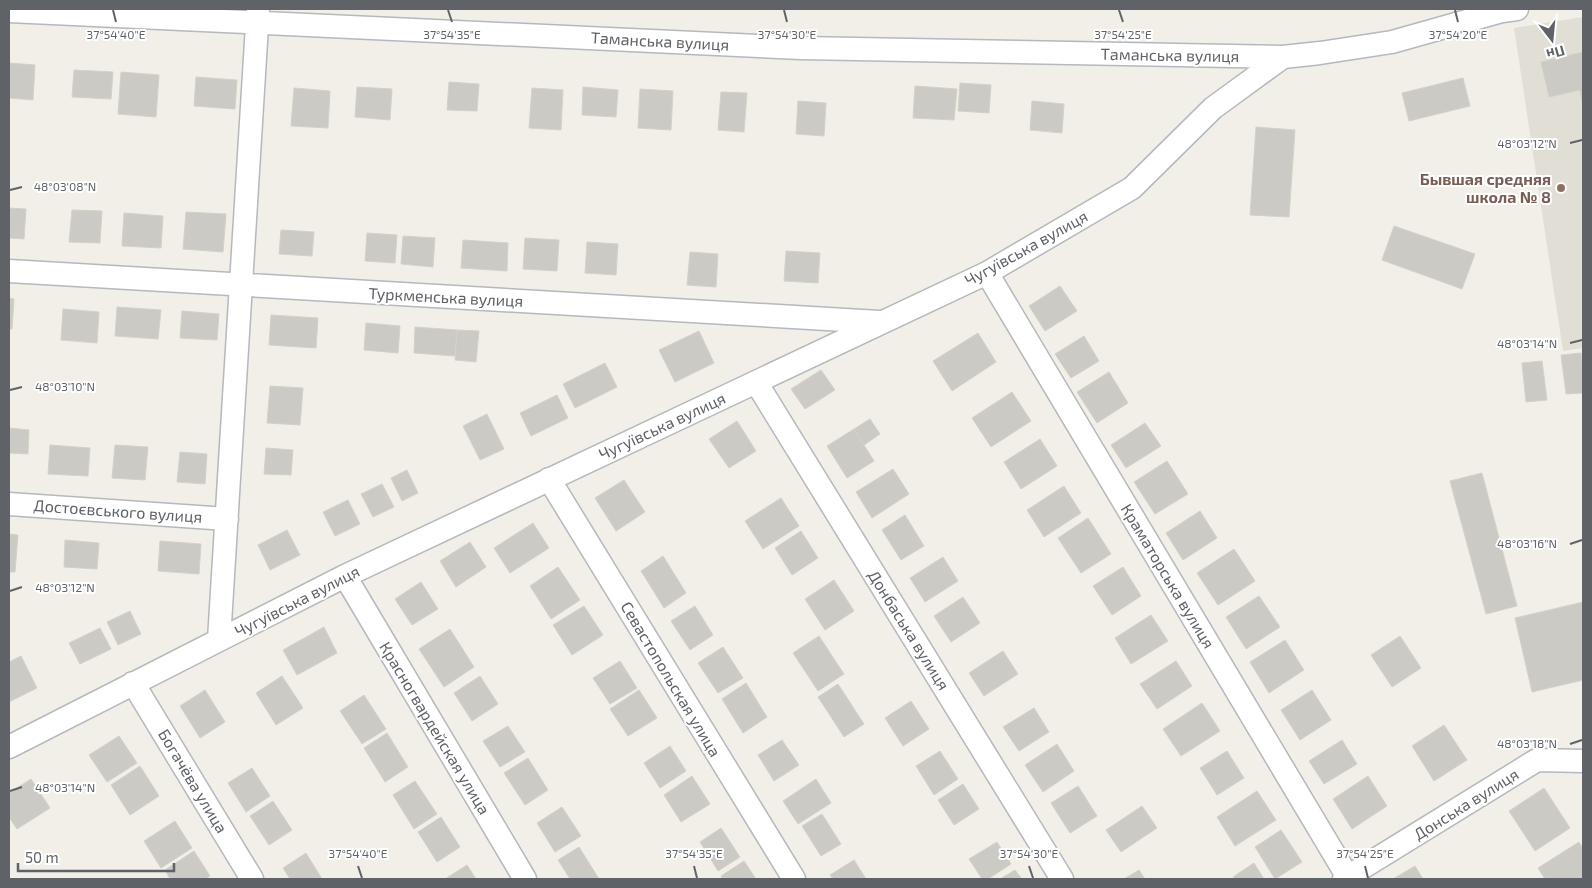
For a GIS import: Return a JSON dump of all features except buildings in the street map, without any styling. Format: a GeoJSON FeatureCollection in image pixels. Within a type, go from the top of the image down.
{"type":"FeatureCollection","features":[{"type":"Feature","properties":{"kind":"street","name":"Таманська вулиця"},"geometry":{"type":"LineString","coordinates":[[9,11],[257,15],[801,48],[1283,57],[1392,42],[1507,9]]}},
{"type":"Feature","properties":{"kind":"street"},"geometry":{"type":"LineString","coordinates":[[219,640],[257,15]]}},
{"type":"Feature","properties":{"kind":"street","name":"Чугуївська вулиця"},"geometry":{"type":"LineString","coordinates":[[9,747],[345,576],[987,272],[1132,188],[1214,108],[1283,57]]}},
{"type":"Feature","properties":{"kind":"street","name":"Туркменська вулиця"},"geometry":{"type":"LineString","coordinates":[[9,271],[883,322]]}},
{"type":"Feature","properties":{"kind":"street","name":"Краматорська вулиця"},"geometry":{"type":"LineString","coordinates":[[987,272],[1347,879]]}},
{"type":"Feature","properties":{"kind":"street","name":"Донбаська вулиця"},"geometry":{"type":"LineString","coordinates":[[756,382],[1062,879]]}},
{"type":"Feature","properties":{"kind":"street","name":"Севастопольская улица"},"geometry":{"type":"LineString","coordinates":[[549,479],[794,879]]}},
{"type":"Feature","properties":{"kind":"street","name":"Достоєвського вулиця"},"geometry":{"type":"LineString","coordinates":[[9,504],[226,519]]}},
{"type":"Feature","properties":{"kind":"street","name":"Красногвардейская улица"},"geometry":{"type":"LineString","coordinates":[[345,576],[525,879]]}},
{"type":"Feature","properties":{"kind":"street","name":"Богачёва улица"},"geometry":{"type":"LineString","coordinates":[[133,683],[252,879]]}},
{"type":"Feature","properties":{"kind":"street","name":"Донська вулиця"},"geometry":{"type":"LineString","coordinates":[[1347,879],[1537,760],[1583,761]]}},
{"type":"Feature","properties":{"kind":"shaded area","name":"Бывшая средняя школа № 8"},"geometry":{"type":"Polygon","coordinates":[[[1583,17],[1583,348],[1563,351],[1514,28],[1583,17]]]}},
{"type":"Feature","properties":{"kind":"place","name":"Бывшая средняя школа № 8"},"geometry":{"type":"Point","coordinates":[1561,188]}}]}
